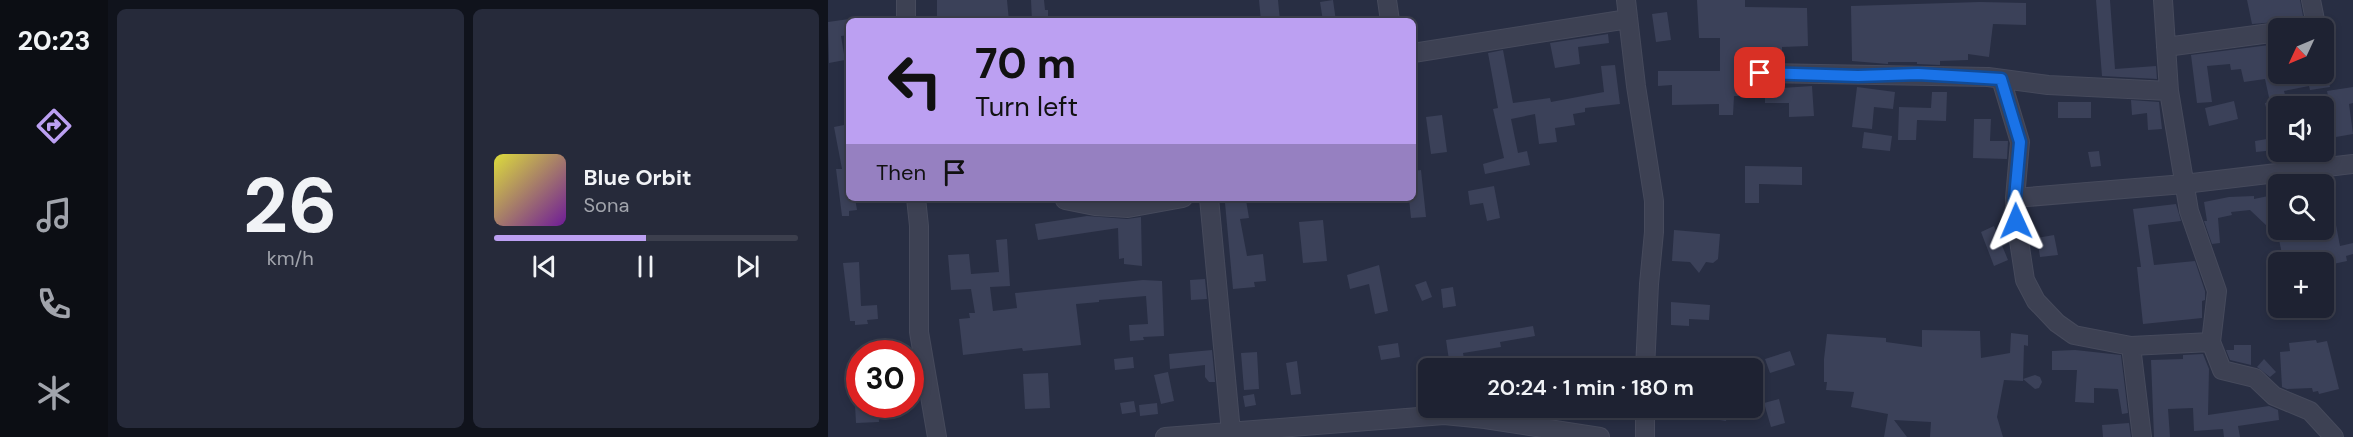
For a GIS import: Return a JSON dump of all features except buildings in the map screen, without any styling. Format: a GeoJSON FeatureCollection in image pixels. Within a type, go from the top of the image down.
{"type":"FeatureCollection","features":[{"type":"Feature","properties":{"kind":"street"},"geometry":{"type":"LineString","coordinates":[[906,0],[906,18]]}},
{"type":"Feature","properties":{"kind":"street"},"geometry":{"type":"LineString","coordinates":[[1387,0],[1390,18]]}},
{"type":"Feature","properties":{"kind":"street"},"geometry":{"type":"LineString","coordinates":[[1626,0],[1636,86],[1654,201],[1646,358]]}},
{"type":"Feature","properties":{"kind":"street"},"geometry":{"type":"LineString","coordinates":[[2163,0],[2169,91],[2189,211],[2217,291],[2211,342],[2222,370],[2255,378],[2274,396],[2310,411],[2334,437]]}},
{"type":"Feature","properties":{"kind":"street"},"geometry":{"type":"LineString","coordinates":[[2311,0],[2315,18]]}},
{"type":"Feature","properties":{"kind":"street"},"geometry":{"type":"LineString","coordinates":[[1416,53],[1628,19]]}},
{"type":"Feature","properties":{"kind":"street"},"geometry":{"type":"LineString","coordinates":[[2166,47],[2268,34]]}},
{"type":"Feature","properties":{"kind":"street"},"geometry":{"type":"LineString","coordinates":[[1760,73],[1858,76],[1918,74],[2001,79],[2048,85],[2169,91]]}},
{"type":"Feature","properties":{"kind":"street"},"geometry":{"type":"LineString","coordinates":[[2001,79],[2020,142],[2015,198],[2016,221],[2025,280],[2036,301],[2057,323],[2074,335],[2131,346],[2211,342]]}},
{"type":"Feature","properties":{"kind":"street"},"geometry":{"type":"LineString","coordinates":[[2015,198],[2184,184],[2353,164]]}},
{"type":"Feature","properties":{"kind":"street"},"geometry":{"type":"LineString","coordinates":[[916,201],[919,226],[919,332],[937,437]]}},
{"type":"Feature","properties":{"kind":"street"},"geometry":{"type":"LineString","coordinates":[[1070,201],[1095,206],[1128,207],[1165,201]]}},
{"type":"Feature","properties":{"kind":"street"},"geometry":{"type":"LineString","coordinates":[[1209,201],[1231,432]]}},
{"type":"Feature","properties":{"kind":"street"},"geometry":{"type":"LineString","coordinates":[[2131,346],[2142,437]]}},
{"type":"Feature","properties":{"kind":"street"},"geometry":{"type":"LineString","coordinates":[[1165,437],[1444,416],[1485,418],[1600,437]]}},
{"type":"Feature","properties":{"kind":"street"},"geometry":{"type":"LineString","coordinates":[[1645,418],[1645,437]]}},
{"type":"Feature","properties":{"kind":"route"},"geometry":{"type":"LineString","coordinates":[[1760,73],[1858,76],[1918,74],[2001,79],[2020,142],[2015,198],[2016,221]]}}]}
